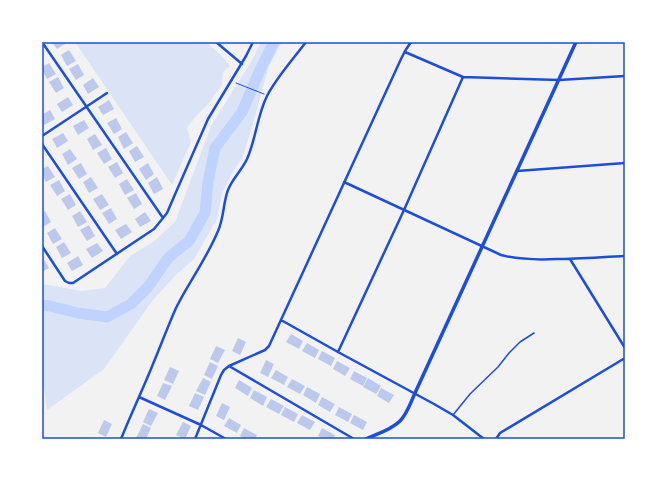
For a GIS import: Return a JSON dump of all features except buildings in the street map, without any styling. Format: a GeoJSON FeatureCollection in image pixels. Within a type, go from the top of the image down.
{"type":"FeatureCollection","features":[{"type":"Feature","properties":{"kind":"street"},"geometry":{"type":"LineString","coordinates":[[42,42],[163,218]]}},
{"type":"Feature","properties":{"kind":"street"},"geometry":{"type":"LineString","coordinates":[[216,42],[242,64]]}},
{"type":"Feature","properties":{"kind":"street"},"geometry":{"type":"LineString","coordinates":[[42,246],[65,281],[74,283],[154,229],[163,218],[173,199],[208,119],[242,64],[253,42]]}},
{"type":"Feature","properties":{"kind":"street"},"geometry":{"type":"LineString","coordinates":[[121,439],[176,307],[215,239],[219,229],[229,188],[250,153],[261,111],[267,96],[306,42]]}},
{"type":"Feature","properties":{"kind":"street"},"geometry":{"type":"LineString","coordinates":[[195,439],[224,370],[229,366],[265,350],[269,346],[344,182],[411,42]]}},
{"type":"Feature","properties":{"kind":"street"},"geometry":{"type":"LineString","coordinates":[[366,439],[391,428],[404,416],[576,42]]}},
{"type":"Feature","properties":{"kind":"street"},"geometry":{"type":"LineString","coordinates":[[405,52],[463,76],[559,80],[625,76]]}},
{"type":"Feature","properties":{"kind":"street"},"geometry":{"type":"LineString","coordinates":[[338,352],[404,210],[463,76]]}},
{"type":"Feature","properties":{"kind":"street"},"geometry":{"type":"LineString","coordinates":[[42,136],[107,92]]}},
{"type":"Feature","properties":{"kind":"street"},"geometry":{"type":"LineString","coordinates":[[42,144],[117,254]]}},
{"type":"Feature","properties":{"kind":"street"},"geometry":{"type":"LineString","coordinates":[[517,171],[625,164]]}},
{"type":"Feature","properties":{"kind":"street"},"geometry":{"type":"LineString","coordinates":[[344,182],[501,256],[528,260],[625,256]]}},
{"type":"Feature","properties":{"kind":"street"},"geometry":{"type":"LineString","coordinates":[[570,259],[625,348]]}},
{"type":"Feature","properties":{"kind":"street"},"geometry":{"type":"LineString","coordinates":[[281,320],[453,415],[484,439]]}},
{"type":"Feature","properties":{"kind":"street"},"geometry":{"type":"LineString","coordinates":[[496,439],[500,433],[625,358]]}},
{"type":"Feature","properties":{"kind":"street"},"geometry":{"type":"LineString","coordinates":[[229,366],[354,439]]}},
{"type":"Feature","properties":{"kind":"street"},"geometry":{"type":"LineString","coordinates":[[139,397],[201,425],[226,439]]}},
{"type":"Feature","properties":{"kind":"lane"},"geometry":{"type":"LineString","coordinates":[[453,415],[470,394],[509,353],[520,342],[534,332]]}},
{"type":"Feature","properties":{"kind":"path"},"geometry":{"type":"LineString","coordinates":[[231,81],[267,96]]}},
{"type":"Feature","properties":{"kind":"shaded area"},"geometry":{"type":"Polygon","coordinates":[[[75,42],[206,42],[223,57],[230,66],[223,72],[222,84],[210,102],[196,116],[187,128],[191,142],[172,185],[75,42]]]}},
{"type":"Feature","properties":{"kind":"shaded area"},"geometry":{"type":"Polygon","coordinates":[[[261,42],[282,42],[269,66],[242,159],[234,170],[222,193],[217,219],[194,259],[177,274],[153,300],[104,369],[47,410],[42,375],[42,284],[82,291],[105,288],[130,256],[153,242],[175,222],[211,126],[252,60],[261,42]]]}},
{"type":"Feature","properties":{"kind":"waterway"},"geometry":{"type":"LineString","coordinates":[[42,305],[78,313],[107,317],[131,304],[148,287],[168,258],[189,241],[205,213],[208,182],[215,148],[242,112],[274,42]]}}]}
